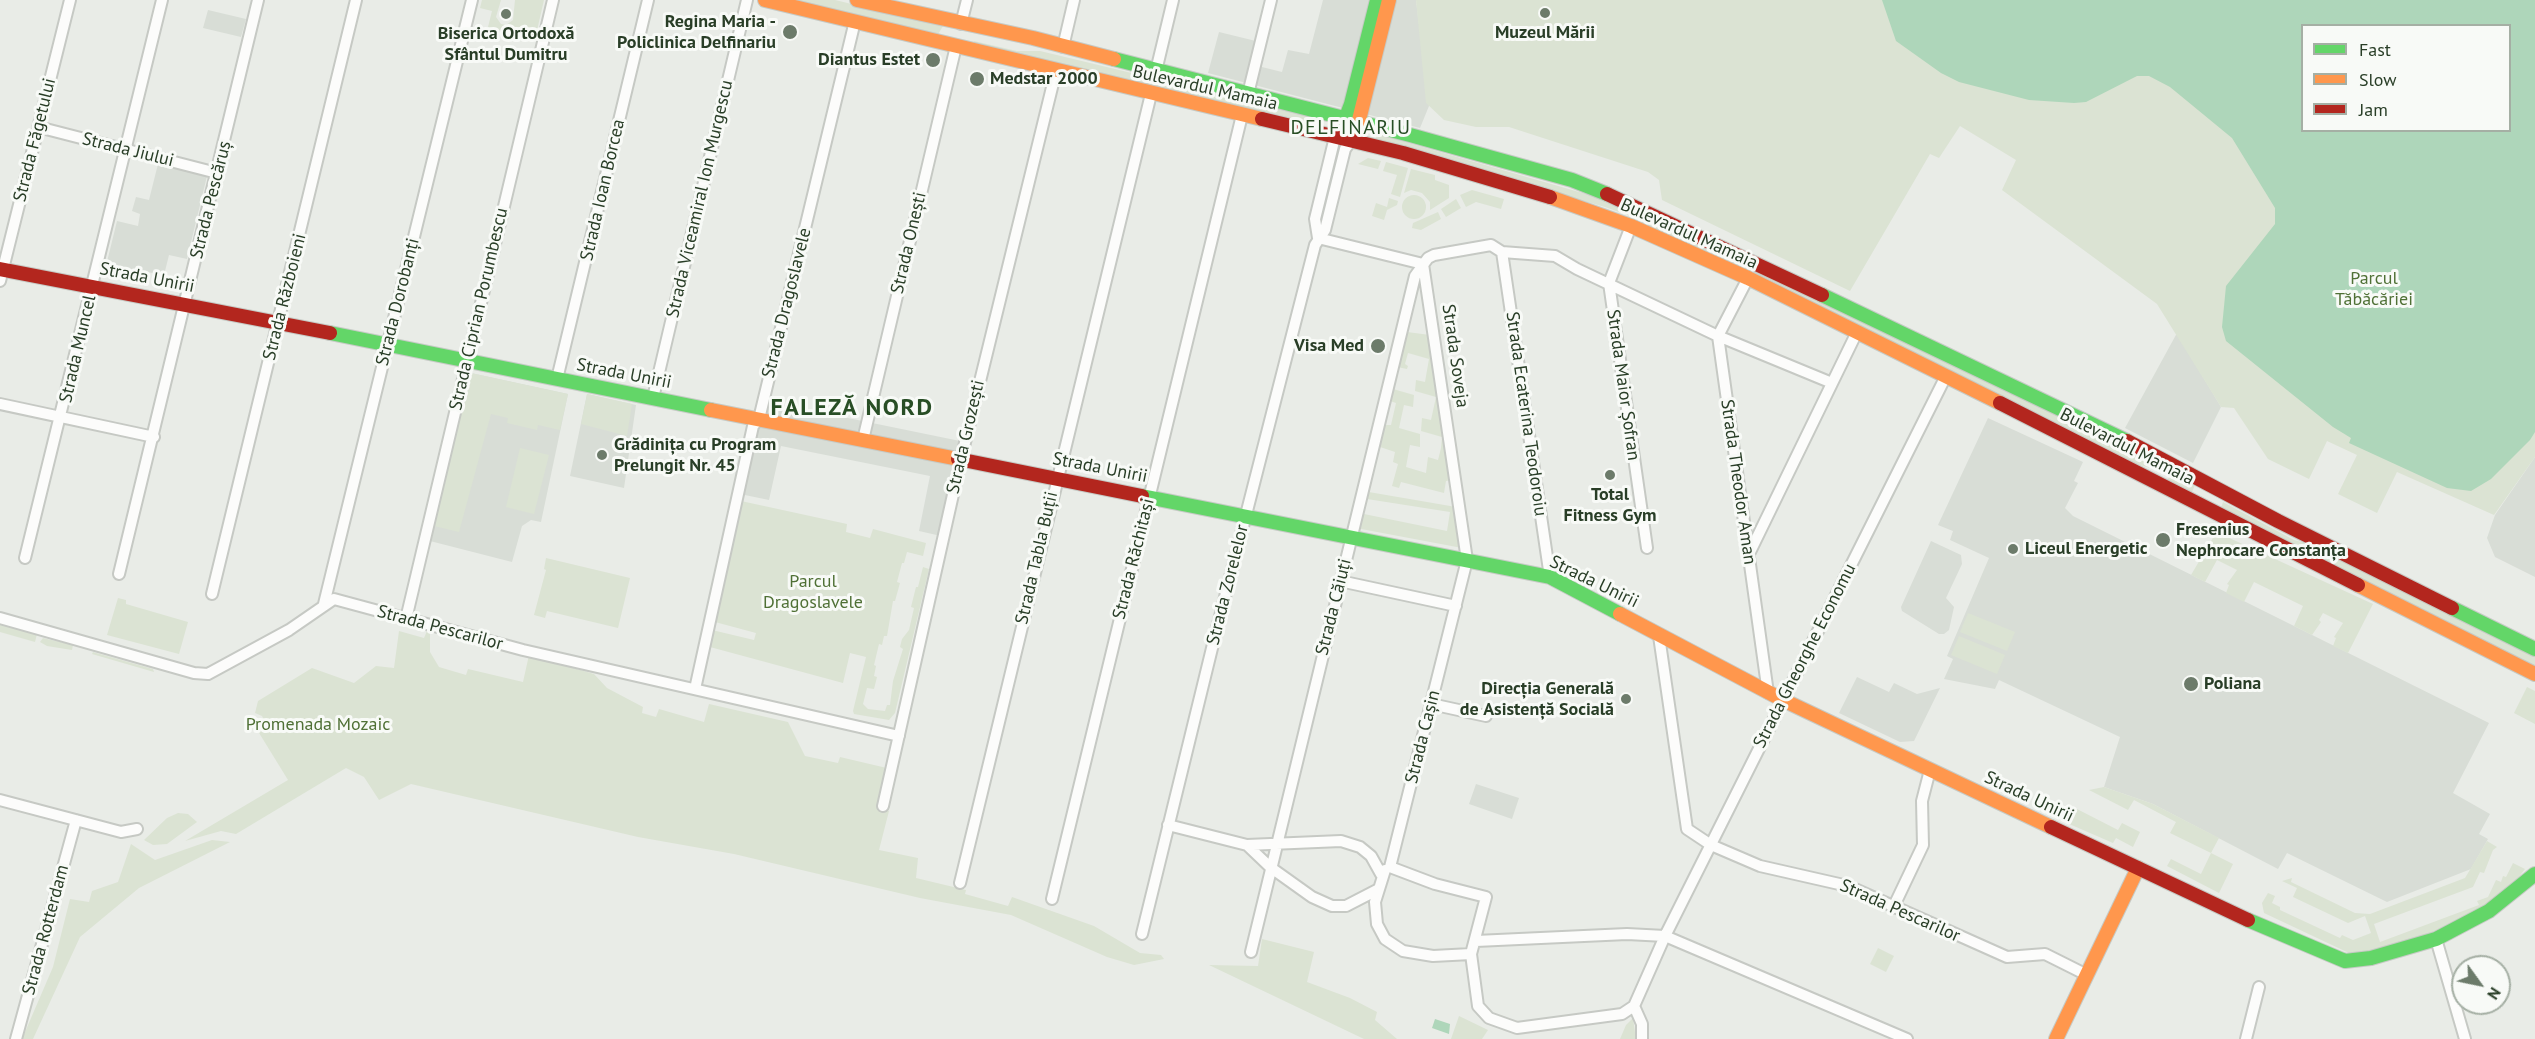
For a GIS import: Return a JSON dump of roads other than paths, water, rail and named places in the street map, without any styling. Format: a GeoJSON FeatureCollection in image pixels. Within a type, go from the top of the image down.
{"type":"FeatureCollection","features":[{"type":"Feature","properties":{"kind":"main road","name":"Bulevardul Mamaia"},"geometry":{"type":"LineString","coordinates":[[765,0],[1351,141],[1543,195],[1631,226],[1748,278],[1946,376],[2266,540],[2535,674]]}},
{"type":"Feature","properties":{"kind":"main road","name":"Bulevardul Mamaia"},"geometry":{"type":"LineString","coordinates":[[860,0],[1033,38],[1562,177],[1639,207],[2170,462],[2278,521],[2535,649]]}},
{"type":"Feature","properties":{"kind":"main road"},"geometry":{"type":"LineString","coordinates":[[1351,141],[1377,0]]}},
{"type":"Feature","properties":{"kind":"main road"},"geometry":{"type":"LineString","coordinates":[[1335,137],[1353,121],[1389,0]]}},
{"type":"Feature","properties":{"kind":"main road"},"geometry":{"type":"LineString","coordinates":[[949,44],[942,34],[949,27],[1003,38],[1033,38]]}},
{"type":"Feature","properties":{"kind":"main road","name":"Strada Unirii"},"geometry":{"type":"LineString","coordinates":[[1,273],[93,286],[279,321],[387,346],[1550,577],[1768,693],[2274,932],[2345,960],[2380,956],[2436,939],[2489,910],[2535,874]]}},
{"type":"Feature","properties":{"kind":"main road"},"geometry":{"type":"LineString","coordinates":[[2123,465],[2148,469],[2163,476],[2170,470],[2170,462]]}},
{"type":"Feature","properties":{"kind":"main road"},"geometry":{"type":"LineString","coordinates":[[2056,1039],[2138,868]]}},
{"type":"Feature","properties":{"kind":"street","name":"Strada Făgetului"},"geometry":{"type":"LineString","coordinates":[[1,273],[70,0]]}},
{"type":"Feature","properties":{"kind":"street","name":"Strada Muncel"},"geometry":{"type":"LineString","coordinates":[[25,558],[62,417],[162,0]]}},
{"type":"Feature","properties":{"kind":"street","name":"Strada Pescăruș"},"geometry":{"type":"LineString","coordinates":[[119,574],[258,0]]}},
{"type":"Feature","properties":{"kind":"street","name":"Strada Războieni"},"geometry":{"type":"LineString","coordinates":[[212,594],[356,0]]}},
{"type":"Feature","properties":{"kind":"street","name":"Strada Dorobanți"},"geometry":{"type":"LineString","coordinates":[[324,604],[472,0]]}},
{"type":"Feature","properties":{"kind":"street","name":"Strada Ciprian Porumbescu"},"geometry":{"type":"LineString","coordinates":[[406,619],[553,0]]}},
{"type":"Feature","properties":{"kind":"street","name":"Strada Ioan Borcea"},"geometry":{"type":"LineString","coordinates":[[557,380],[648,0]]}},
{"type":"Feature","properties":{"kind":"street","name":"Strada Viceamiral Ion Murgescu"},"geometry":{"type":"LineString","coordinates":[[653,398],[747,0]]}},
{"type":"Feature","properties":{"kind":"street"},"geometry":{"type":"LineString","coordinates":[[961,24],[967,0]]}},
{"type":"Feature","properties":{"kind":"street"},"geometry":{"type":"LineString","coordinates":[[1063,47],[1074,0]]}},
{"type":"Feature","properties":{"kind":"street"},"geometry":{"type":"LineString","coordinates":[[1156,71],[1173,0]]}},
{"type":"Feature","properties":{"kind":"street"},"geometry":{"type":"LineString","coordinates":[[1248,94],[1271,0]]}},
{"type":"Feature","properties":{"kind":"street","name":"Strada Dragoslavele"},"geometry":{"type":"LineString","coordinates":[[694,689],[753,426],[759,419],[855,21]]}},
{"type":"Feature","properties":{"kind":"street","name":"Strada Onești"},"geometry":{"type":"LineString","coordinates":[[863,440],[949,44]]}},
{"type":"Feature","properties":{"kind":"street","name":"Strada Grozești"},"geometry":{"type":"LineString","coordinates":[[883,806],[960,459],[1056,71]]}},
{"type":"Feature","properties":{"kind":"street","name":"Strada Tabla Buții"},"geometry":{"type":"LineString","coordinates":[[960,883],[1056,478],[1151,94]]}},
{"type":"Feature","properties":{"kind":"street","name":"Strada Răchitași"},"geometry":{"type":"LineString","coordinates":[[1052,899],[1242,115]]}},
{"type":"Feature","properties":{"kind":"street","name":"Strada Jiului"},"geometry":{"type":"LineString","coordinates":[[38,127],[217,173]]}},
{"type":"Feature","properties":{"kind":"street","name":"Strada Zorelelor"},"geometry":{"type":"LineString","coordinates":[[1142,934],[1246,515],[1318,238],[1315,219],[1335,137]]}},
{"type":"Feature","properties":{"kind":"street","name":"Strada Zorelelor"},"geometry":{"type":"LineString","coordinates":[[1318,238],[1325,230],[1344,153],[1351,141]]}},
{"type":"Feature","properties":{"kind":"street"},"geometry":{"type":"LineString","coordinates":[[1608,282],[1631,226]]}},
{"type":"Feature","properties":{"kind":"street"},"geometry":{"type":"LineString","coordinates":[[1318,238],[1423,264],[1434,255],[1491,245],[1502,252],[1555,256],[1718,336],[1832,383]]}},
{"type":"Feature","properties":{"kind":"street","name":"Strada Ecaterina Teodoroiu"},"geometry":{"type":"LineString","coordinates":[[1502,252],[1550,577]]}},
{"type":"Feature","properties":{"kind":"street","name":"Strada Căiuți"},"geometry":{"type":"LineString","coordinates":[[1251,952],[1415,276],[1423,264]]}},
{"type":"Feature","properties":{"kind":"street","name":"Strada Soveja"},"geometry":{"type":"LineString","coordinates":[[1423,264],[1467,560]]}},
{"type":"Feature","properties":{"kind":"street"},"geometry":{"type":"LineString","coordinates":[[1718,336],[1748,278]]}},
{"type":"Feature","properties":{"kind":"street","name":"Strada Maior Șofran"},"geometry":{"type":"LineString","coordinates":[[1608,282],[1647,548]]}},
{"type":"Feature","properties":{"kind":"street"},"geometry":{"type":"LineString","coordinates":[[1749,555],[1857,332]]}},
{"type":"Feature","properties":{"kind":"street","name":"Strada Theodor Aman"},"geometry":{"type":"LineString","coordinates":[[1718,336],[1768,693]]}},
{"type":"Feature","properties":{"kind":"street","name":"Strada Gheorghe Economu"},"geometry":{"type":"LineString","coordinates":[[1665,936],[1946,376]]}},
{"type":"Feature","properties":{"kind":"street"},"geometry":{"type":"LineString","coordinates":[[0,404],[154,437]]}},
{"type":"Feature","properties":{"kind":"street","name":"Strada Cașin"},"geometry":{"type":"LineString","coordinates":[[1377,891],[1386,870],[1431,705],[1467,560]]}},
{"type":"Feature","properties":{"kind":"street"},"geometry":{"type":"LineString","coordinates":[[1340,581],[1456,606]]}},
{"type":"Feature","properties":{"kind":"street","name":"Strada Pescarilor"},"geometry":{"type":"LineString","coordinates":[[324,604],[334,599],[523,650],[899,736]]}},
{"type":"Feature","properties":{"kind":"street"},"geometry":{"type":"LineString","coordinates":[[0,618],[194,673],[207,674],[289,630],[324,604]]}},
{"type":"Feature","properties":{"kind":"street"},"geometry":{"type":"LineString","coordinates":[[1659,636],[1688,829],[1711,845]]}},
{"type":"Feature","properties":{"kind":"street"},"geometry":{"type":"LineString","coordinates":[[1431,705],[1486,716]]}},
{"type":"Feature","properties":{"kind":"street"},"geometry":{"type":"LineString","coordinates":[[1893,908],[1923,845],[1922,801],[1930,770]]}},
{"type":"Feature","properties":{"kind":"street"},"geometry":{"type":"LineString","coordinates":[[0,800],[121,832],[137,829]]}},
{"type":"Feature","properties":{"kind":"street","name":"Strada Rotterdam"},"geometry":{"type":"LineString","coordinates":[[16,1039],[76,820]]}},
{"type":"Feature","properties":{"kind":"street"},"geometry":{"type":"LineString","coordinates":[[1168,825],[1247,845],[1275,846],[1341,841],[1360,847],[1386,870],[1486,897],[1471,954],[1478,1006],[1489,1018],[1500,1024],[1517,1028],[1622,1014],[1634,1006],[1665,936]]}},
{"type":"Feature","properties":{"kind":"street"},"geometry":{"type":"LineString","coordinates":[[1247,845],[1270,867],[1312,897],[1332,906],[1346,906],[1377,891],[1377,924],[1385,939],[1403,951],[1433,956],[1471,954]]}},
{"type":"Feature","properties":{"kind":"street","name":"Strada Pescarilor"},"geometry":{"type":"LineString","coordinates":[[1711,845],[1760,866],[1848,886],[2007,957],[2045,954],[2086,975]]}},
{"type":"Feature","properties":{"kind":"street"},"geometry":{"type":"LineString","coordinates":[[1476,941],[1627,934],[1665,936],[1907,1039]]}},
{"type":"Feature","properties":{"kind":"street"},"geometry":{"type":"LineString","coordinates":[[2436,939],[2465,1039]]}},
{"type":"Feature","properties":{"kind":"street"},"geometry":{"type":"LineString","coordinates":[[2246,1039],[2259,987]]}},
{"type":"Feature","properties":{"kind":"street"},"geometry":{"type":"LineString","coordinates":[[1634,1006],[1642,1024],[1642,1039]]}},
{"type":"Feature","properties":{"kind":"place","name":"Muzeul Mării"},"geometry":{"type":"Point","coordinates":[1545,13]}},
{"type":"Feature","properties":{"kind":"place","name":"Biserica Ortodoxă Sfântul Dumitru"},"geometry":{"type":"Point","coordinates":[506,14]}},
{"type":"Feature","properties":{"kind":"place","name":"Regina Maria - Policlinica Delfinariu"},"geometry":{"type":"Point","coordinates":[790,32]}},
{"type":"Feature","properties":{"kind":"place","name":"Diantus Estet"},"geometry":{"type":"Point","coordinates":[933,60]}},
{"type":"Feature","properties":{"kind":"place","name":"Medstar 2000"},"geometry":{"type":"Point","coordinates":[977,79]}},
{"type":"Feature","properties":{"kind":"place","name":"Visa Med"},"geometry":{"type":"Point","coordinates":[1378,346]}},
{"type":"Feature","properties":{"kind":"place","name":"Grădinița cu Program Prelungit Nr. 45"},"geometry":{"type":"Point","coordinates":[602,455]}},
{"type":"Feature","properties":{"kind":"place","name":"Total Fitness Gym"},"geometry":{"type":"Point","coordinates":[1610,475]}},
{"type":"Feature","properties":{"kind":"place","name":"Fresenius Nephrocare Constanța"},"geometry":{"type":"Point","coordinates":[2163,540]}},
{"type":"Feature","properties":{"kind":"place","name":"Liceul Energetic"},"geometry":{"type":"Point","coordinates":[2013,549]}},
{"type":"Feature","properties":{"kind":"place","name":"Poliana"},"geometry":{"type":"Point","coordinates":[2191,684]}},
{"type":"Feature","properties":{"kind":"place","name":"Direcția Generală de Asistență Socială"},"geometry":{"type":"Point","coordinates":[1626,699]}},
{"type":"Feature","properties":{"kind":"district","name":"DELFINARIU"},"geometry":{"type":"Point","coordinates":[1351,128]}},
{"type":"Feature","properties":{"kind":"district","name":"FALEZĂ NORD"},"geometry":{"type":"Point","coordinates":[852,408]}},
{"type":"Feature","properties":{"kind":"park label","name":"Parcul Tăbăcăriei"},"geometry":{"type":"Point","coordinates":[2374,289]}},
{"type":"Feature","properties":{"kind":"park label","name":"Parcul Dragoslavele"},"geometry":{"type":"Point","coordinates":[813,592]}},
{"type":"Feature","properties":{"kind":"park label","name":"Promenada Mozaic"},"geometry":{"type":"Point","coordinates":[318,725]}}]}
